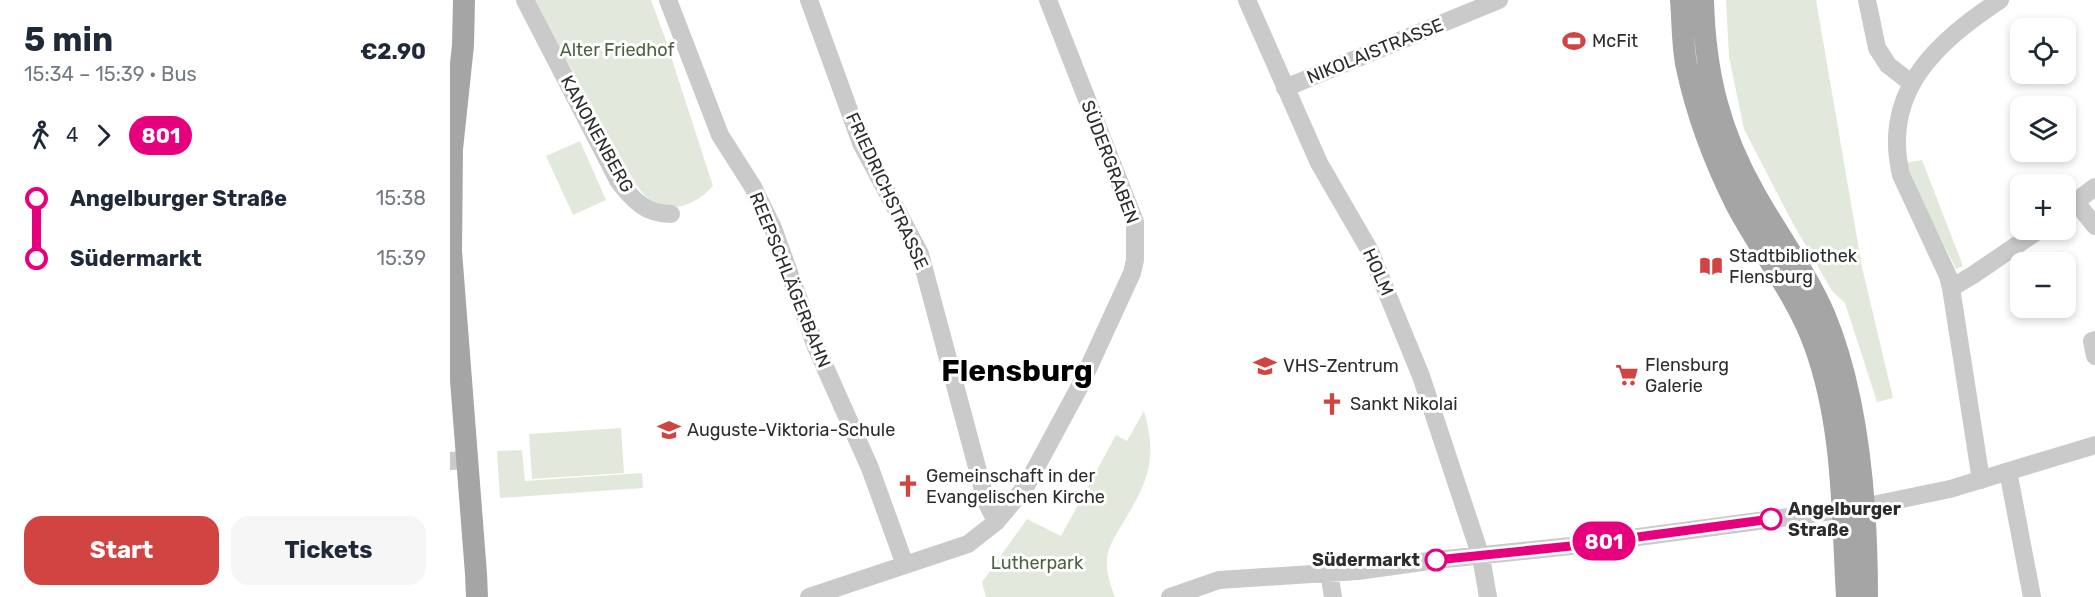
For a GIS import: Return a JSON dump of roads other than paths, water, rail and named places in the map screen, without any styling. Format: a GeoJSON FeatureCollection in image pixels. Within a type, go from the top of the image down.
{"type":"FeatureCollection","features":[{"type":"Feature","properties":{"kind":"main road"},"geometry":{"type":"LineString","coordinates":[[464,0],[463,45],[453,149],[451,251],[458,460],[476,574],[477,597]]}},
{"type":"Feature","properties":{"kind":"main road"},"geometry":{"type":"LineString","coordinates":[[1681,0],[1686,66],[1703,129],[1737,204],[1803,319],[1824,374],[1853,508],[1867,597]]}},
{"type":"Feature","properties":{"kind":"main road"},"geometry":{"type":"LineString","coordinates":[[1703,0],[1707,64],[1722,122],[1754,193],[1824,313],[1834,340],[1853,423],[1853,508],[1846,597]]}},
{"type":"Feature","properties":{"kind":"street","name":"KANONENBERG"},"geometry":{"type":"LineString","coordinates":[[525,0],[619,182],[640,206],[658,214],[671,214]]}},
{"type":"Feature","properties":{"kind":"street","name":"REEPSCHLÄGERBAHN"},"geometry":{"type":"LineString","coordinates":[[668,0],[720,135],[753,187],[773,228],[816,347],[870,468],[905,565]]}},
{"type":"Feature","properties":{"kind":"street","name":"FRIEDRICHSTRASSE"},"geometry":{"type":"LineString","coordinates":[[809,0],[861,143],[920,254],[986,501],[996,522]]}},
{"type":"Feature","properties":{"kind":"street","name":"SÜDERGRABEN"},"geometry":{"type":"LineString","coordinates":[[809,597],[968,544],[996,522],[1026,486],[1080,386],[1128,283],[1136,260],[1135,222],[1048,0]]}},
{"type":"Feature","properties":{"kind":"street","name":"HOLM"},"geometry":{"type":"LineString","coordinates":[[1247,0],[1332,188],[1370,251],[1421,376],[1481,557],[1488,597]]}},
{"type":"Feature","properties":{"kind":"street"},"geometry":{"type":"LineString","coordinates":[[1867,0],[1877,48],[1888,65],[1911,83]]}},
{"type":"Feature","properties":{"kind":"street"},"geometry":{"type":"LineString","coordinates":[[1982,480],[1948,276],[1901,175],[1897,160],[1896,137],[1898,117],[1911,83],[1926,62],[1947,40],[2000,0]]}},
{"type":"Feature","properties":{"kind":"street","name":"NIKOLAISTRASSE"},"geometry":{"type":"LineString","coordinates":[[1285,88],[1492,3]]}},
{"type":"Feature","properties":{"kind":"street"},"geometry":{"type":"LineString","coordinates":[[2076,201],[2095,187]]}},
{"type":"Feature","properties":{"kind":"street"},"geometry":{"type":"LineString","coordinates":[[2076,210],[2095,226]]}},
{"type":"Feature","properties":{"kind":"street"},"geometry":{"type":"LineString","coordinates":[[1951,288],[2024,240]]}},
{"type":"Feature","properties":{"kind":"street"},"geometry":{"type":"LineString","coordinates":[[2095,340],[2092,341],[2095,356]]}},
{"type":"Feature","properties":{"kind":"street"},"geometry":{"type":"LineString","coordinates":[[1170,597],[1218,580],[1329,573],[1481,557],[1853,508],[1950,489],[2095,445]]}},
{"type":"Feature","properties":{"kind":"street"},"geometry":{"type":"LineString","coordinates":[[2008,471],[2032,597]]}},
{"type":"Feature","properties":{"kind":"street"},"geometry":{"type":"LineString","coordinates":[[1329,573],[1333,597]]}},
{"type":"Feature","properties":{"kind":"place","name":"McFit"},"geometry":{"type":"Point","coordinates":[1574,41]}},
{"type":"Feature","properties":{"kind":"place","name":"Stadtbibliothek Flensburg"},"geometry":{"type":"Point","coordinates":[1711,266]}},
{"type":"Feature","properties":{"kind":"place","name":"VHS-Zentrum"},"geometry":{"type":"Point","coordinates":[1265,366]}},
{"type":"Feature","properties":{"kind":"place","name":"Flensburg Galerie"},"geometry":{"type":"Point","coordinates":[1627,375]}},
{"type":"Feature","properties":{"kind":"place","name":"Sankt Nikolai"},"geometry":{"type":"Point","coordinates":[1332,404]}},
{"type":"Feature","properties":{"kind":"place","name":"Auguste-Viktoria-Schule"},"geometry":{"type":"Point","coordinates":[669,430]}},
{"type":"Feature","properties":{"kind":"place","name":"Gemeinschaft in der Evangelischen Kirche"},"geometry":{"type":"Point","coordinates":[908,486]}},
{"type":"Feature","properties":{"kind":"place","name":"Angelburger Straße"},"geometry":{"type":"Point","coordinates":[1771,519]}},
{"type":"Feature","properties":{"kind":"place","name":"Südermarkt"},"geometry":{"type":"Point","coordinates":[1436,560]}},
{"type":"Feature","properties":{"kind":"district","name":"Flensburg"},"geometry":{"type":"Point","coordinates":[1017,371]}},
{"type":"Feature","properties":{"kind":"park label","name":"Alter Friedhof"},"geometry":{"type":"Point","coordinates":[617,50]}},
{"type":"Feature","properties":{"kind":"park label","name":"Lutherpark"},"geometry":{"type":"Point","coordinates":[1037,563]}}]}
